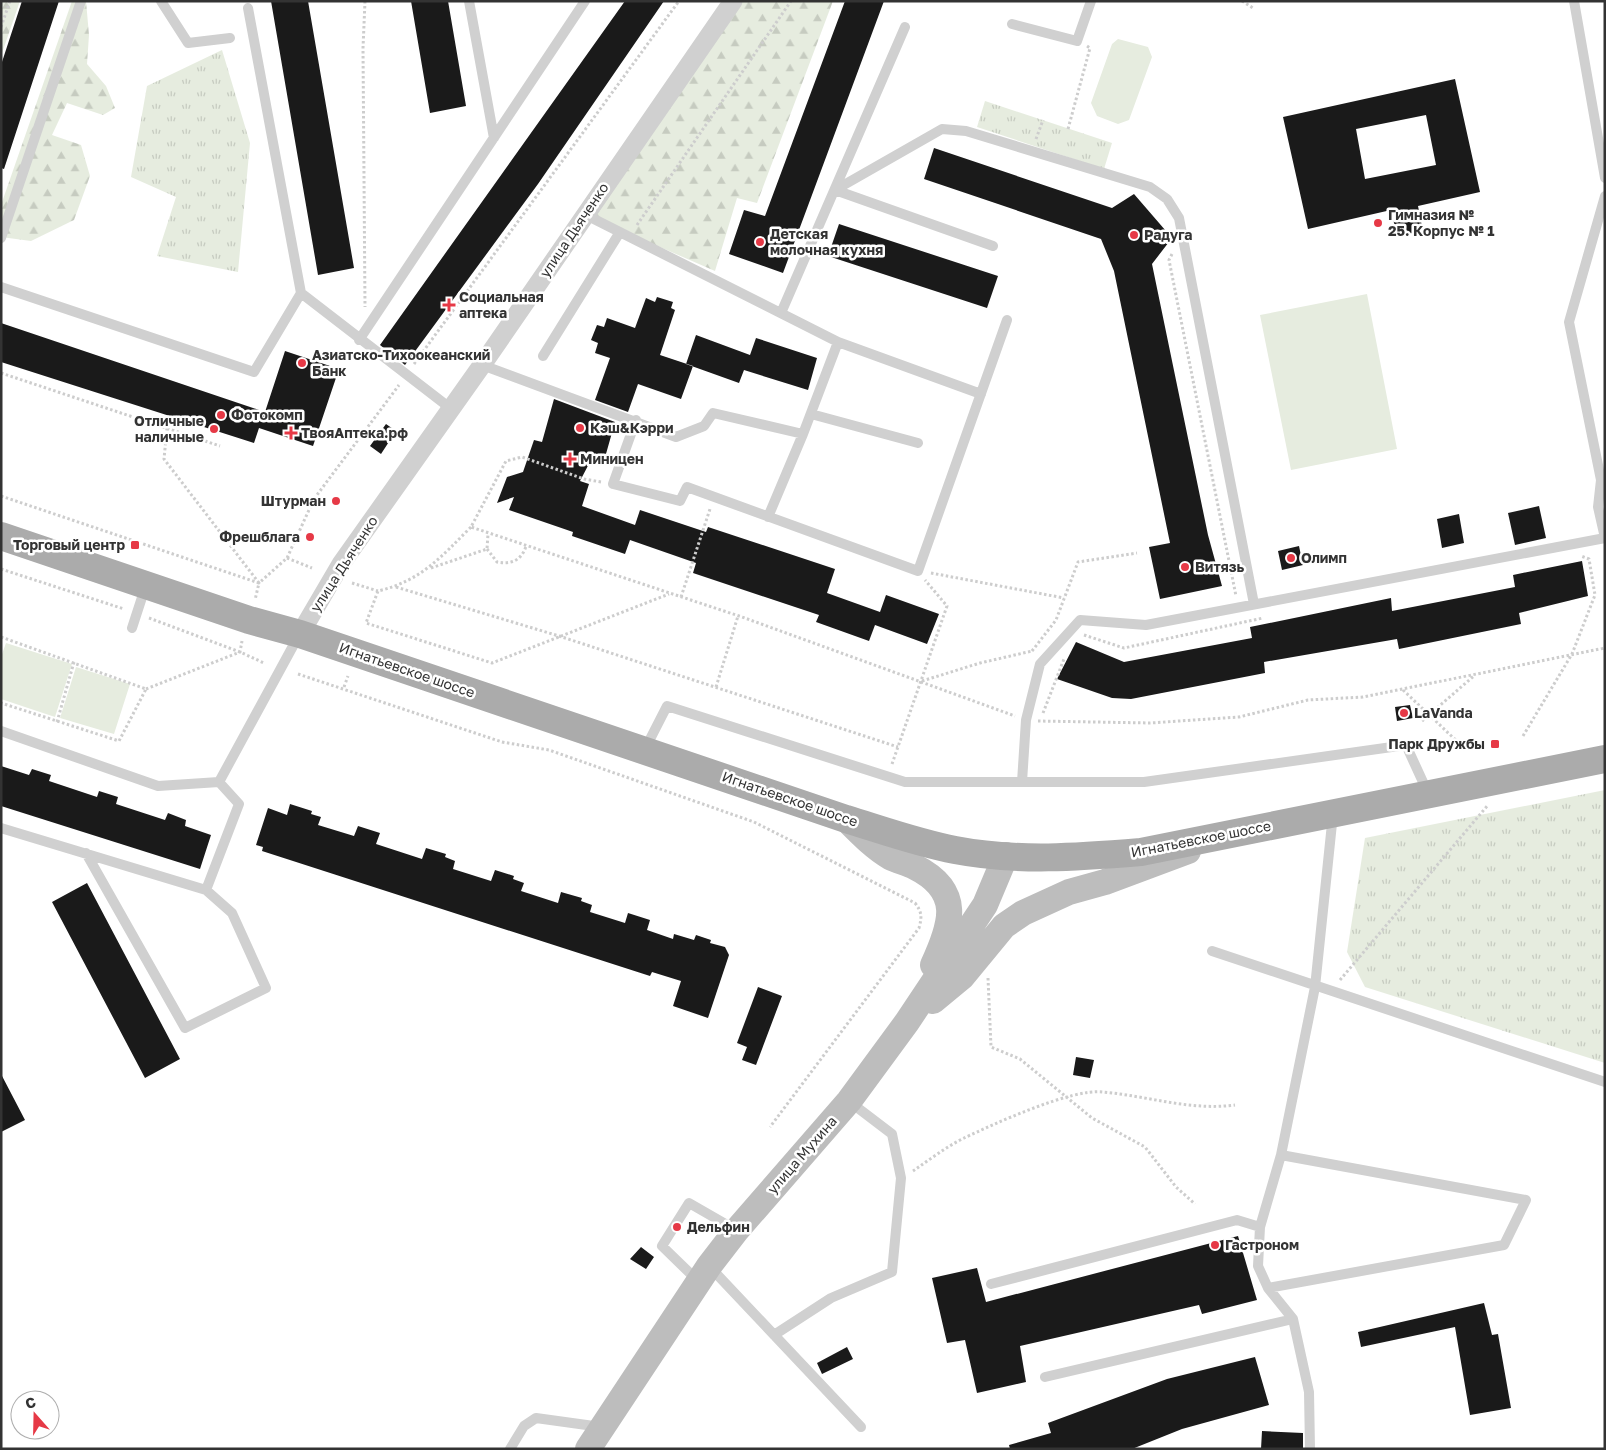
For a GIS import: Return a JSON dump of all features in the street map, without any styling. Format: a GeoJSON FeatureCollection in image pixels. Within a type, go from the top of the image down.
{"type":"FeatureCollection","features":[{"type":"Feature","properties":{"kind":"main road","name":"Игнатьевское шоссе"},"geometry":{"type":"LineString","coordinates":[[1,536],[249,620],[300,634],[846,819],[957,851],[1068,858],[1141,852],[1605,758]]}},
{"type":"Feature","properties":{"kind":"main road"},"geometry":{"type":"LineString","coordinates":[[846,819],[868,841],[890,856],[916,867],[935,880],[944,891],[950,907],[950,922],[944,941],[907,1022]]}},
{"type":"Feature","properties":{"kind":"main road"},"geometry":{"type":"LineString","coordinates":[[907,1022],[962,977],[1004,926],[1023,913],[1068,892],[1105,882],[1238,833]]}},
{"type":"Feature","properties":{"kind":"main road","name":"улица Мухина"},"geometry":{"type":"LineString","coordinates":[[588,1449],[703,1274],[736,1231],[850,1101],[907,1022],[985,905],[1006,855]]}},
{"type":"Feature","properties":{"kind":"street","name":"улица Дьяченко"},"geometry":{"type":"LineString","coordinates":[[300,634],[341,564],[482,365],[732,1]]}},
{"type":"Feature","properties":{"kind":"lane"},"geometry":{"type":"LineString","coordinates":[[1,238],[82,1]]}},
{"type":"Feature","properties":{"kind":"lane"},"geometry":{"type":"LineString","coordinates":[[161,1],[188,43],[230,38]]}},
{"type":"Feature","properties":{"kind":"lane"},"geometry":{"type":"LineString","coordinates":[[469,1],[494,138]]}},
{"type":"Feature","properties":{"kind":"lane"},"geometry":{"type":"LineString","coordinates":[[359,340],[586,1]]}},
{"type":"Feature","properties":{"kind":"lane"},"geometry":{"type":"LineString","coordinates":[[1012,24],[1076,45],[1091,1]]}},
{"type":"Feature","properties":{"kind":"lane"},"geometry":{"type":"LineString","coordinates":[[1574,1],[1605,178]]}},
{"type":"Feature","properties":{"kind":"lane"},"geometry":{"type":"LineString","coordinates":[[248,8],[301,293],[359,340],[450,408]]}},
{"type":"Feature","properties":{"kind":"lane"},"geometry":{"type":"LineString","coordinates":[[781,313],[905,27]]}},
{"type":"Feature","properties":{"kind":"lane"},"geometry":{"type":"LineString","coordinates":[[834,190],[942,129],[966,131],[1150,186],[1167,198],[1179,218],[1254,604]]}},
{"type":"Feature","properties":{"kind":"lane"},"geometry":{"type":"LineString","coordinates":[[834,190],[993,246]]}},
{"type":"Feature","properties":{"kind":"lane"},"geometry":{"type":"LineString","coordinates":[[1022,782],[1026,720],[1040,664],[1080,620],[1146,625],[1605,538],[1598,507],[1603,480],[1569,322],[1605,196]]}},
{"type":"Feature","properties":{"kind":"lane"},"geometry":{"type":"LineString","coordinates":[[584,214],[838,342],[981,394]]}},
{"type":"Feature","properties":{"kind":"lane"},"geometry":{"type":"LineString","coordinates":[[543,356],[620,232]]}},
{"type":"Feature","properties":{"kind":"lane"},"geometry":{"type":"LineString","coordinates":[[1,287],[254,372],[301,293]]}},
{"type":"Feature","properties":{"kind":"lane"},"geometry":{"type":"LineString","coordinates":[[636,420],[613,484],[680,501],[687,487],[918,571],[1007,320]]}},
{"type":"Feature","properties":{"kind":"lane"},"geometry":{"type":"LineString","coordinates":[[768,517],[811,414],[838,342]]}},
{"type":"Feature","properties":{"kind":"lane"},"geometry":{"type":"LineString","coordinates":[[482,365],[636,420],[655,430],[676,437],[704,426],[714,413],[803,434]]}},
{"type":"Feature","properties":{"kind":"lane"},"geometry":{"type":"LineString","coordinates":[[811,414],[918,443]]}},
{"type":"Feature","properties":{"kind":"lane"},"geometry":{"type":"LineString","coordinates":[[132,628],[147,584]]}},
{"type":"Feature","properties":{"kind":"lane"},"geometry":{"type":"LineString","coordinates":[[219,782],[300,634]]}},
{"type":"Feature","properties":{"kind":"lane"},"geometry":{"type":"LineString","coordinates":[[645,750],[667,706],[905,782],[1144,782],[1406,745],[1428,794]]}},
{"type":"Feature","properties":{"kind":"lane"},"geometry":{"type":"LineString","coordinates":[[1,732],[158,786],[219,782]]}},
{"type":"Feature","properties":{"kind":"lane"},"geometry":{"type":"LineString","coordinates":[[206,890],[239,804],[219,782]]}},
{"type":"Feature","properties":{"kind":"lane"},"geometry":{"type":"LineString","coordinates":[[1310,1449],[1309,1392],[1293,1319],[1268,1288],[1258,1266],[1260,1227],[1281,1155],[1315,987],[1333,814]]}},
{"type":"Feature","properties":{"kind":"lane"},"geometry":{"type":"LineString","coordinates":[[1,828],[206,890],[232,913],[266,988],[185,1028],[86,854]]}},
{"type":"Feature","properties":{"kind":"lane"},"geometry":{"type":"LineString","coordinates":[[1212,951],[1330,992],[1605,1082]]}},
{"type":"Feature","properties":{"kind":"lane"},"geometry":{"type":"LineString","coordinates":[[774,1335],[831,1298],[892,1272],[901,1178],[892,1134],[850,1101]]}},
{"type":"Feature","properties":{"kind":"lane"},"geometry":{"type":"LineString","coordinates":[[1268,1288],[1504,1245],[1526,1200],[1281,1155]]}},
{"type":"Feature","properties":{"kind":"lane"},"geometry":{"type":"LineString","coordinates":[[736,1231],[689,1203],[662,1246],[703,1274],[774,1335],[861,1427]]}},
{"type":"Feature","properties":{"kind":"lane"},"geometry":{"type":"LineString","coordinates":[[991,1284],[1238,1220],[1260,1227]]}},
{"type":"Feature","properties":{"kind":"lane"},"geometry":{"type":"LineString","coordinates":[[1046,1377],[1293,1319]]}},
{"type":"Feature","properties":{"kind":"lane"},"geometry":{"type":"LineString","coordinates":[[510,1449],[524,1426],[536,1418],[602,1427]]}},
{"type":"Feature","properties":{"kind":"path"},"geometry":{"type":"LineString","coordinates":[[1,27],[10,1]]}},
{"type":"Feature","properties":{"kind":"path"},"geometry":{"type":"LineString","coordinates":[[359,340],[366,310],[363,48],[365,1]]}},
{"type":"Feature","properties":{"kind":"path"},"geometry":{"type":"LineString","coordinates":[[637,225],[791,1]]}},
{"type":"Feature","properties":{"kind":"path"},"geometry":{"type":"LineString","coordinates":[[1242,1],[1253,8]]}},
{"type":"Feature","properties":{"kind":"path"},"geometry":{"type":"LineString","coordinates":[[1068,128],[1090,48],[1076,45]]}},
{"type":"Feature","properties":{"kind":"path"},"geometry":{"type":"LineString","coordinates":[[1175,246],[1169,260],[1237,600]]}},
{"type":"Feature","properties":{"kind":"path"},"geometry":{"type":"LineString","coordinates":[[1,373],[220,446]]}},
{"type":"Feature","properties":{"kind":"path"},"geometry":{"type":"LineString","coordinates":[[167,428],[164,459],[259,583],[255,601]]}},
{"type":"Feature","properties":{"kind":"path"},"geometry":{"type":"LineString","coordinates":[[428,570],[470,527],[506,461],[522,457],[584,479]]}},
{"type":"Feature","properties":{"kind":"path"},"geometry":{"type":"LineString","coordinates":[[681,598],[714,497]]}},
{"type":"Feature","properties":{"kind":"path"},"geometry":{"type":"LineString","coordinates":[[470,527],[738,616],[1026,720],[1040,722],[1150,723],[1238,717],[1308,700],[1363,697],[1605,648]]}},
{"type":"Feature","properties":{"kind":"path"},"geometry":{"type":"LineString","coordinates":[[488,534],[487,548],[497,562],[509,563],[519,558],[526,546]]}},
{"type":"Feature","properties":{"kind":"path"},"geometry":{"type":"LineString","coordinates":[[352,583],[378,591],[396,587],[428,570],[487,548]]}},
{"type":"Feature","properties":{"kind":"path"},"geometry":{"type":"LineString","coordinates":[[1523,736],[1572,654],[1595,595],[1590,559],[1575,552]]}},
{"type":"Feature","properties":{"kind":"path"},"geometry":{"type":"LineString","coordinates":[[1078,562],[1137,553]]}},
{"type":"Feature","properties":{"kind":"path"},"geometry":{"type":"LineString","coordinates":[[287,558],[312,568]]}},
{"type":"Feature","properties":{"kind":"path"},"geometry":{"type":"LineString","coordinates":[[918,571],[1064,598]]}},
{"type":"Feature","properties":{"kind":"path"},"geometry":{"type":"LineString","coordinates":[[888,776],[947,606],[918,571]]}},
{"type":"Feature","properties":{"kind":"path"},"geometry":{"type":"LineString","coordinates":[[396,587],[559,636],[898,747]]}},
{"type":"Feature","properties":{"kind":"path"},"geometry":{"type":"LineString","coordinates":[[378,591],[366,623],[492,663],[669,594]]}},
{"type":"Feature","properties":{"kind":"path"},"geometry":{"type":"LineString","coordinates":[[716,687],[738,616]]}},
{"type":"Feature","properties":{"kind":"path"},"geometry":{"type":"LineString","coordinates":[[1075,632],[1124,648],[1269,617]]}},
{"type":"Feature","properties":{"kind":"path"},"geometry":{"type":"LineString","coordinates":[[1,637],[146,689]]}},
{"type":"Feature","properties":{"kind":"path"},"geometry":{"type":"LineString","coordinates":[[1,703],[119,741],[146,689],[240,652],[242,640]]}},
{"type":"Feature","properties":{"kind":"path"},"geometry":{"type":"LineString","coordinates":[[1040,722],[1068,650]]}},
{"type":"Feature","properties":{"kind":"path"},"geometry":{"type":"LineString","coordinates":[[920,682],[980,662],[1032,651]]}},
{"type":"Feature","properties":{"kind":"path"},"geometry":{"type":"LineString","coordinates":[[57,722],[74,662]]}},
{"type":"Feature","properties":{"kind":"path"},"geometry":{"type":"LineString","coordinates":[[298,674],[502,742],[549,750],[754,822],[915,903],[920,909],[922,917],[918,928],[770,1126]]}},
{"type":"Feature","properties":{"kind":"path"},"geometry":{"type":"LineString","coordinates":[[1422,720],[1476,674]]}},
{"type":"Feature","properties":{"kind":"path"},"geometry":{"type":"LineString","coordinates":[[344,688],[348,676]]}},
{"type":"Feature","properties":{"kind":"path"},"geometry":{"type":"LineString","coordinates":[[1403,689],[1463,748]]}},
{"type":"Feature","properties":{"kind":"path"},"geometry":{"type":"LineString","coordinates":[[1330,992],[1490,802]]}},
{"type":"Feature","properties":{"kind":"path"},"geometry":{"type":"LineString","coordinates":[[988,974],[991,1047],[1020,1059],[1063,1097],[1092,1118],[1145,1147],[1176,1187],[1195,1204]]}},
{"type":"Feature","properties":{"kind":"path"},"geometry":{"type":"LineString","coordinates":[[901,1178],[962,1138],[1063,1097],[1101,1091],[1188,1106],[1212,1108],[1235,1104]]}},
{"type":"Feature","properties":{"kind":"green space"},"geometry":{"type":"Polygon","coordinates":[[[1,1],[20,1],[1,56],[1,1]]]}},
{"type":"Feature","properties":{"kind":"green space"},"geometry":{"type":"Polygon","coordinates":[[[72,1],[86,1],[89,35],[87,64],[106,86],[115,108],[103,115],[67,103],[52,135],[81,145],[90,176],[74,220],[31,241],[1,237],[1,205],[72,1]]]}},
{"type":"Feature","properties":{"kind":"green space"},"geometry":{"type":"Polygon","coordinates":[[[733,1],[833,1],[757,203],[737,198],[715,271],[584,214],[733,1]]]}},
{"type":"Feature","properties":{"kind":"green space"},"geometry":{"type":"Polygon","coordinates":[[[1118,39],[1148,47],[1152,57],[1129,120],[1118,124],[1097,116],[1091,103],[1112,44],[1118,39]]]}},
{"type":"Feature","properties":{"kind":"green space"},"geometry":{"type":"Polygon","coordinates":[[[222,50],[250,143],[238,272],[157,256],[176,197],[131,177],[147,86],[222,50]]]}},
{"type":"Feature","properties":{"kind":"green space"},"geometry":{"type":"Polygon","coordinates":[[[985,101],[1112,143],[1104,169],[977,127],[985,101]]]}},
{"type":"Feature","properties":{"kind":"green space"},"geometry":{"type":"Polygon","coordinates":[[[1367,294],[1397,449],[1291,470],[1260,315],[1367,294]]]}},
{"type":"Feature","properties":{"kind":"green space"},"geometry":{"type":"Polygon","coordinates":[[[6,643],[72,664],[55,717],[1,699],[1,657],[6,643]]]}},
{"type":"Feature","properties":{"kind":"green space"},"geometry":{"type":"Polygon","coordinates":[[[76,667],[130,684],[114,734],[60,718],[76,667]]]}},
{"type":"Feature","properties":{"kind":"green space"},"geometry":{"type":"Polygon","coordinates":[[[1605,790],[1605,1063],[1365,987],[1347,952],[1365,838],[1605,790]]]}},
{"type":"Feature","properties":{"kind":"building"},"geometry":{"type":"Polygon","coordinates":[[[22,1],[59,1],[4,169],[1,168],[1,65],[22,1]]]}},
{"type":"Feature","properties":{"kind":"building"},"geometry":{"type":"Polygon","coordinates":[[[271,1],[308,1],[354,268],[318,275],[271,1]]]}},
{"type":"Feature","properties":{"kind":"building"},"geometry":{"type":"Polygon","coordinates":[[[411,1],[448,1],[466,106],[430,113],[411,1]]]}},
{"type":"Feature","properties":{"kind":"building"},"geometry":{"type":"Polygon","coordinates":[[[625,1],[664,1],[538,184],[405,365],[380,345],[625,1]]]}},
{"type":"Feature","properties":{"kind":"building"},"geometry":{"type":"Polygon","coordinates":[[[845,1],[884,1],[783,273],[729,254],[744,210],[765,216],[845,1]]]}},
{"type":"Feature","properties":{"kind":"building"},"geometry":{"type":"Polygon","coordinates":[[[1455,79],[1480,192],[1418,206],[1423,231],[1397,236],[1391,210],[1308,229],[1283,117],[1455,79]],[[1426,115],[1356,129],[1365,179],[1436,165],[1426,115]]]}},
{"type":"Feature","properties":{"kind":"building"},"geometry":{"type":"Polygon","coordinates":[[[934,148],[1112,208],[1134,194],[1172,238],[1152,264],[1208,535],[1222,586],[1160,599],[1149,547],[1170,543],[1114,271],[1101,239],[924,179],[934,148]]]}},
{"type":"Feature","properties":{"kind":"building"},"geometry":{"type":"Polygon","coordinates":[[[839,224],[998,276],[987,308],[828,256],[839,224]]]}},
{"type":"Feature","properties":{"kind":"building"},"geometry":{"type":"Polygon","coordinates":[[[657,297],[673,302],[671,308],[675,310],[660,355],[693,366],[681,399],[638,384],[628,412],[595,400],[610,358],[595,353],[598,343],[591,340],[597,325],[604,327],[607,318],[635,328],[646,298],[655,302],[657,297]]]}},
{"type":"Feature","properties":{"kind":"building"},"geometry":{"type":"Polygon","coordinates":[[[1,323],[265,412],[285,351],[339,369],[313,446],[259,428],[254,443],[1,362],[1,323]]]}},
{"type":"Feature","properties":{"kind":"building"},"geometry":{"type":"Polygon","coordinates":[[[696,335],[750,355],[756,338],[817,358],[808,390],[744,370],[739,383],[686,364],[696,335]]]}},
{"type":"Feature","properties":{"kind":"building"},"geometry":{"type":"Polygon","coordinates":[[[554,399],[615,422],[604,461],[592,458],[580,481],[589,484],[582,506],[635,525],[640,510],[706,532],[708,527],[835,569],[827,593],[880,612],[886,595],[939,614],[927,644],[875,625],[869,641],[816,622],[819,615],[693,573],[696,563],[630,540],[625,554],[572,536],[573,532],[509,510],[514,497],[497,503],[507,477],[523,472],[534,440],[542,442],[554,399]]]}},
{"type":"Feature","properties":{"kind":"building"},"geometry":{"type":"Polygon","coordinates":[[[386,424],[396,431],[381,454],[370,446],[386,424]]]}},
{"type":"Feature","properties":{"kind":"building"},"geometry":{"type":"Polygon","coordinates":[[[1539,506],[1546,538],[1515,545],[1508,513],[1539,506]]]}},
{"type":"Feature","properties":{"kind":"building"},"geometry":{"type":"Polygon","coordinates":[[[1459,514],[1464,543],[1442,548],[1437,519],[1459,514]]]}},
{"type":"Feature","properties":{"kind":"building","name":"Олимп"},"geometry":{"type":"Polygon","coordinates":[[[1299,546],[1303,565],[1282,570],[1278,551],[1299,546]]]}},
{"type":"Feature","properties":{"kind":"building"},"geometry":{"type":"Polygon","coordinates":[[[1582,561],[1588,596],[1519,613],[1521,624],[1399,649],[1397,639],[1264,662],[1265,673],[1131,699],[1112,698],[1057,679],[1076,642],[1124,662],[1252,638],[1250,627],[1391,598],[1392,611],[1515,587],[1513,575],[1582,561]]]}},
{"type":"Feature","properties":{"kind":"building","name":"LaVanda"},"geometry":{"type":"Polygon","coordinates":[[[1410,705],[1413,718],[1397,721],[1395,707],[1410,705]]]}},
{"type":"Feature","properties":{"kind":"building"},"geometry":{"type":"Polygon","coordinates":[[[1,766],[29,775],[32,769],[51,775],[49,781],[97,797],[99,791],[118,797],[116,804],[165,820],[168,813],[186,820],[185,826],[211,835],[200,869],[1,806],[1,766]]]}},
{"type":"Feature","properties":{"kind":"building"},"geometry":{"type":"Polygon","coordinates":[[[290,804],[312,811],[311,814],[321,817],[318,825],[354,836],[358,826],[380,833],[376,844],[422,859],[426,848],[446,854],[445,857],[455,861],[453,869],[491,881],[495,870],[514,876],[513,879],[524,883],[521,891],[558,903],[561,892],[582,898],[581,901],[592,905],[590,912],[625,923],[628,913],[650,920],[647,930],[673,939],[674,934],[694,940],[696,935],[711,940],[710,943],[725,947],[729,955],[708,1018],[673,1006],[681,981],[652,972],[650,976],[262,851],[263,847],[256,845],[268,808],[287,815],[290,804]]]}},
{"type":"Feature","properties":{"kind":"building"},"geometry":{"type":"Polygon","coordinates":[[[87,883],[180,1059],[145,1078],[52,902],[87,883]]]}},
{"type":"Feature","properties":{"kind":"building"},"geometry":{"type":"Polygon","coordinates":[[[758,987],[782,996],[756,1065],[742,1060],[747,1047],[737,1043],[758,987]]]}},
{"type":"Feature","properties":{"kind":"building"},"geometry":{"type":"Polygon","coordinates":[[[1076,1057],[1094,1060],[1090,1078],[1073,1075],[1076,1057]]]}},
{"type":"Feature","properties":{"kind":"building"},"geometry":{"type":"Polygon","coordinates":[[[1,1074],[25,1120],[1,1132],[1,1074]]]}},
{"type":"Feature","properties":{"kind":"building"},"geometry":{"type":"Polygon","coordinates":[[[1238,1236],[1257,1300],[1202,1314],[1199,1305],[1020,1346],[1026,1382],[977,1393],[965,1340],[947,1343],[932,1278],[977,1268],[986,1302],[1238,1236]]]}},
{"type":"Feature","properties":{"kind":"building"},"geometry":{"type":"Polygon","coordinates":[[[641,1247],[654,1257],[646,1269],[630,1259],[641,1247]]]}},
{"type":"Feature","properties":{"kind":"building"},"geometry":{"type":"Polygon","coordinates":[[[1484,1303],[1492,1335],[1498,1334],[1511,1408],[1470,1415],[1455,1327],[1361,1347],[1358,1332],[1484,1303]]]}},
{"type":"Feature","properties":{"kind":"building"},"geometry":{"type":"Polygon","coordinates":[[[847,1347],[853,1359],[822,1374],[817,1363],[847,1347]]]}},
{"type":"Feature","properties":{"kind":"building"},"geometry":{"type":"Polygon","coordinates":[[[1255,1357],[1269,1405],[1182,1429],[1132,1449],[1010,1449],[1009,1445],[1051,1433],[1048,1423],[1167,1379],[1255,1357]]]}},
{"type":"Feature","properties":{"kind":"building"},"geometry":{"type":"Polygon","coordinates":[[[1262,1431],[1303,1433],[1303,1449],[1261,1449],[1262,1431]]]}},
{"type":"Feature","properties":{"kind":"place","name":"Гимназия № 25. Корпус № 1"},"geometry":{"type":"Point","coordinates":[1378,223]}},
{"type":"Feature","properties":{"kind":"place","name":"Радуга"},"geometry":{"type":"Point","coordinates":[1134,235]}},
{"type":"Feature","properties":{"kind":"place","name":"Детская молочная кухня"},"geometry":{"type":"Point","coordinates":[760,242]}},
{"type":"Feature","properties":{"kind":"place","name":"Социальная аптека"},"geometry":{"type":"Point","coordinates":[449,305]}},
{"type":"Feature","properties":{"kind":"place","name":"Азиатско-Тихоокеанский Банк"},"geometry":{"type":"Point","coordinates":[302,363]}},
{"type":"Feature","properties":{"kind":"place","name":"Фотокомп"},"geometry":{"type":"Point","coordinates":[221,415]}},
{"type":"Feature","properties":{"kind":"place","name":"Кэш&Кэрри"},"geometry":{"type":"Point","coordinates":[580,428]}},
{"type":"Feature","properties":{"kind":"place","name":"Отличные наличные"},"geometry":{"type":"Point","coordinates":[214,429]}},
{"type":"Feature","properties":{"kind":"place","name":"ТвояАптека.рф"},"geometry":{"type":"Point","coordinates":[291,433]}},
{"type":"Feature","properties":{"kind":"place","name":"Миницен"},"geometry":{"type":"Point","coordinates":[570,459]}},
{"type":"Feature","properties":{"kind":"place","name":"Штурман"},"geometry":{"type":"Point","coordinates":[336,501]}},
{"type":"Feature","properties":{"kind":"place","name":"Фрешблага"},"geometry":{"type":"Point","coordinates":[310,537]}},
{"type":"Feature","properties":{"kind":"place","name":"Торговый центр"},"geometry":{"type":"Point","coordinates":[135,545]}},
{"type":"Feature","properties":{"kind":"place","name":"Олимп"},"geometry":{"type":"Point","coordinates":[1291,558]}},
{"type":"Feature","properties":{"kind":"place","name":"Витязь"},"geometry":{"type":"Point","coordinates":[1185,567]}},
{"type":"Feature","properties":{"kind":"place","name":"LaVanda"},"geometry":{"type":"Point","coordinates":[1404,713]}},
{"type":"Feature","properties":{"kind":"place","name":"Парк Дружбы"},"geometry":{"type":"Point","coordinates":[1495,744]}},
{"type":"Feature","properties":{"kind":"place","name":"Дельфин"},"geometry":{"type":"Point","coordinates":[677,1227]}},
{"type":"Feature","properties":{"kind":"place","name":"Гастроном"},"geometry":{"type":"Point","coordinates":[1215,1245]}}]}
